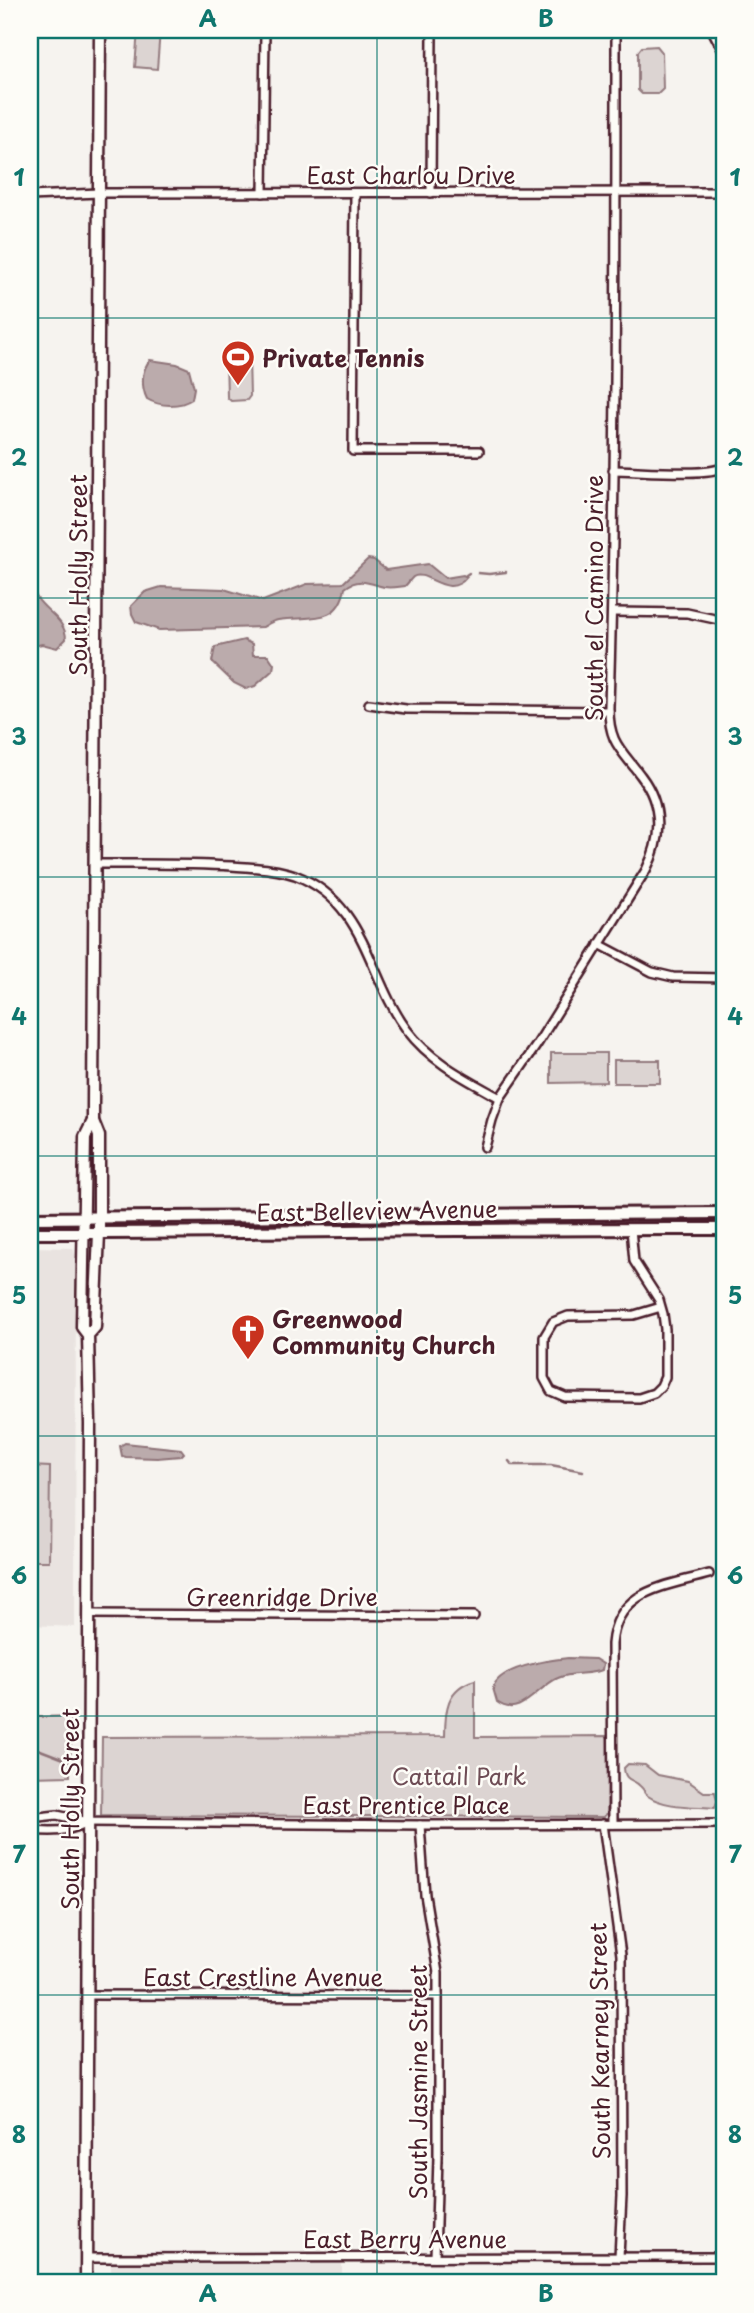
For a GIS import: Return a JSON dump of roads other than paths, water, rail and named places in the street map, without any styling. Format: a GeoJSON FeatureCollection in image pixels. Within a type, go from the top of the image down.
{"type":"FeatureCollection","features":[{"type":"Feature","properties":{"kind":"main road","name":"East Belleview Avenue"},"geometry":{"type":"LineString","coordinates":[[30,1218],[724,1213]]}},
{"type":"Feature","properties":{"kind":"main road","name":"East Belleview Avenue"},"geometry":{"type":"LineString","coordinates":[[30,1233],[724,1229]]}},
{"type":"Feature","properties":{"kind":"street","name":"South Holly Street"},"geometry":{"type":"LineString","coordinates":[[86,2283],[89,1335],[95,1327],[99,1233],[99,1136],[93,1121],[100,30]]}},
{"type":"Feature","properties":{"kind":"street"},"geometry":{"type":"LineString","coordinates":[[263,193],[265,30]]}},
{"type":"Feature","properties":{"kind":"street"},"geometry":{"type":"LineString","coordinates":[[431,193],[432,30]]}},
{"type":"Feature","properties":{"kind":"street","name":"South el Camino Drive"},"geometry":{"type":"LineString","coordinates":[[485,1147],[500,1098],[536,1046],[646,870],[652,859],[658,835],[657,810],[653,795],[640,773],[626,760],[616,744],[609,711],[613,612],[616,30]]}},
{"type":"Feature","properties":{"kind":"street"},"geometry":{"type":"LineString","coordinates":[[712,30],[724,53]]}},
{"type":"Feature","properties":{"kind":"street","name":"East Charlou Drive"},"geometry":{"type":"LineString","coordinates":[[30,196],[99,193],[724,192]]}},
{"type":"Feature","properties":{"kind":"street"},"geometry":{"type":"LineString","coordinates":[[355,193],[353,451],[479,451]]}},
{"type":"Feature","properties":{"kind":"street"},"geometry":{"type":"LineString","coordinates":[[613,470],[702,471],[724,467]]}},
{"type":"Feature","properties":{"kind":"street"},"geometry":{"type":"LineString","coordinates":[[613,612],[687,613],[724,621]]}},
{"type":"Feature","properties":{"kind":"street"},"geometry":{"type":"LineString","coordinates":[[369,704],[406,709],[609,711]]}},
{"type":"Feature","properties":{"kind":"street"},"geometry":{"type":"LineString","coordinates":[[94,864],[185,864],[271,869],[313,883],[335,900],[356,926],[388,999],[419,1044],[439,1063],[500,1098]]}},
{"type":"Feature","properties":{"kind":"street"},"geometry":{"type":"LineString","coordinates":[[599,944],[652,972],[673,977],[724,978]]}},
{"type":"Feature","properties":{"kind":"street","name":"South Holly Street"},"geometry":{"type":"LineString","coordinates":[[89,1335],[82,1326],[83,1218],[85,1137],[93,1121]]}},
{"type":"Feature","properties":{"kind":"street"},"geometry":{"type":"LineString","coordinates":[[631,1229],[634,1261],[652,1287],[661,1307],[665,1329],[665,1377],[662,1386],[654,1393],[639,1398],[565,1397],[551,1391],[544,1378],[544,1337],[553,1322],[568,1316],[634,1315],[661,1307]]}},
{"type":"Feature","properties":{"kind":"street"},"geometry":{"type":"LineString","coordinates":[[612,1824],[611,1644],[617,1618],[625,1606],[640,1594],[709,1574]]}},
{"type":"Feature","properties":{"kind":"street","name":"Greenridge Drive"},"geometry":{"type":"LineString","coordinates":[[89,1614],[474,1616]]}},
{"type":"Feature","properties":{"kind":"street"},"geometry":{"type":"LineString","coordinates":[[30,1818],[57,1815],[88,1822]]}},
{"type":"Feature","properties":{"kind":"street"},"geometry":{"type":"LineString","coordinates":[[30,1829],[65,1830],[88,1822]]}},
{"type":"Feature","properties":{"kind":"street","name":"East Prentice Place"},"geometry":{"type":"LineString","coordinates":[[88,1822],[724,1824]]}},
{"type":"Feature","properties":{"kind":"street","name":"South Kearney Street"},"geometry":{"type":"LineString","coordinates":[[603,1824],[621,1955],[620,2257]]}},
{"type":"Feature","properties":{"kind":"street","name":"South Jasmine Street"},"geometry":{"type":"LineString","coordinates":[[420,1825],[425,1895],[437,1963],[435,2257]]}},
{"type":"Feature","properties":{"kind":"street","name":"East Crestline Avenue"},"geometry":{"type":"LineString","coordinates":[[88,1994],[438,1996]]}},
{"type":"Feature","properties":{"kind":"street","name":"East Berry Avenue"},"geometry":{"type":"LineString","coordinates":[[86,2258],[724,2257]]}},
{"type":"Feature","properties":{"kind":"waterway"},"geometry":{"type":"LineString","coordinates":[[478,573],[506,572]]}},
{"type":"Feature","properties":{"kind":"waterway"},"geometry":{"type":"LineString","coordinates":[[509,1461],[512,1465],[551,1465],[583,1471]]}},
{"type":"Feature","properties":{"kind":"waterway"},"geometry":{"type":"LineString","coordinates":[[30,1746],[69,1761]]}},
{"type":"Feature","properties":{"kind":"place","name":"Private Tennis"},"geometry":{"type":"Point","coordinates":[238,387]}},
{"type":"Feature","properties":{"kind":"place","name":"Greenwood Community Church"},"geometry":{"type":"Point","coordinates":[248,1361]}},
{"type":"Feature","properties":{"kind":"park label","name":"Cattail Park"},"geometry":{"type":"Point","coordinates":[459,1775]}}]}
